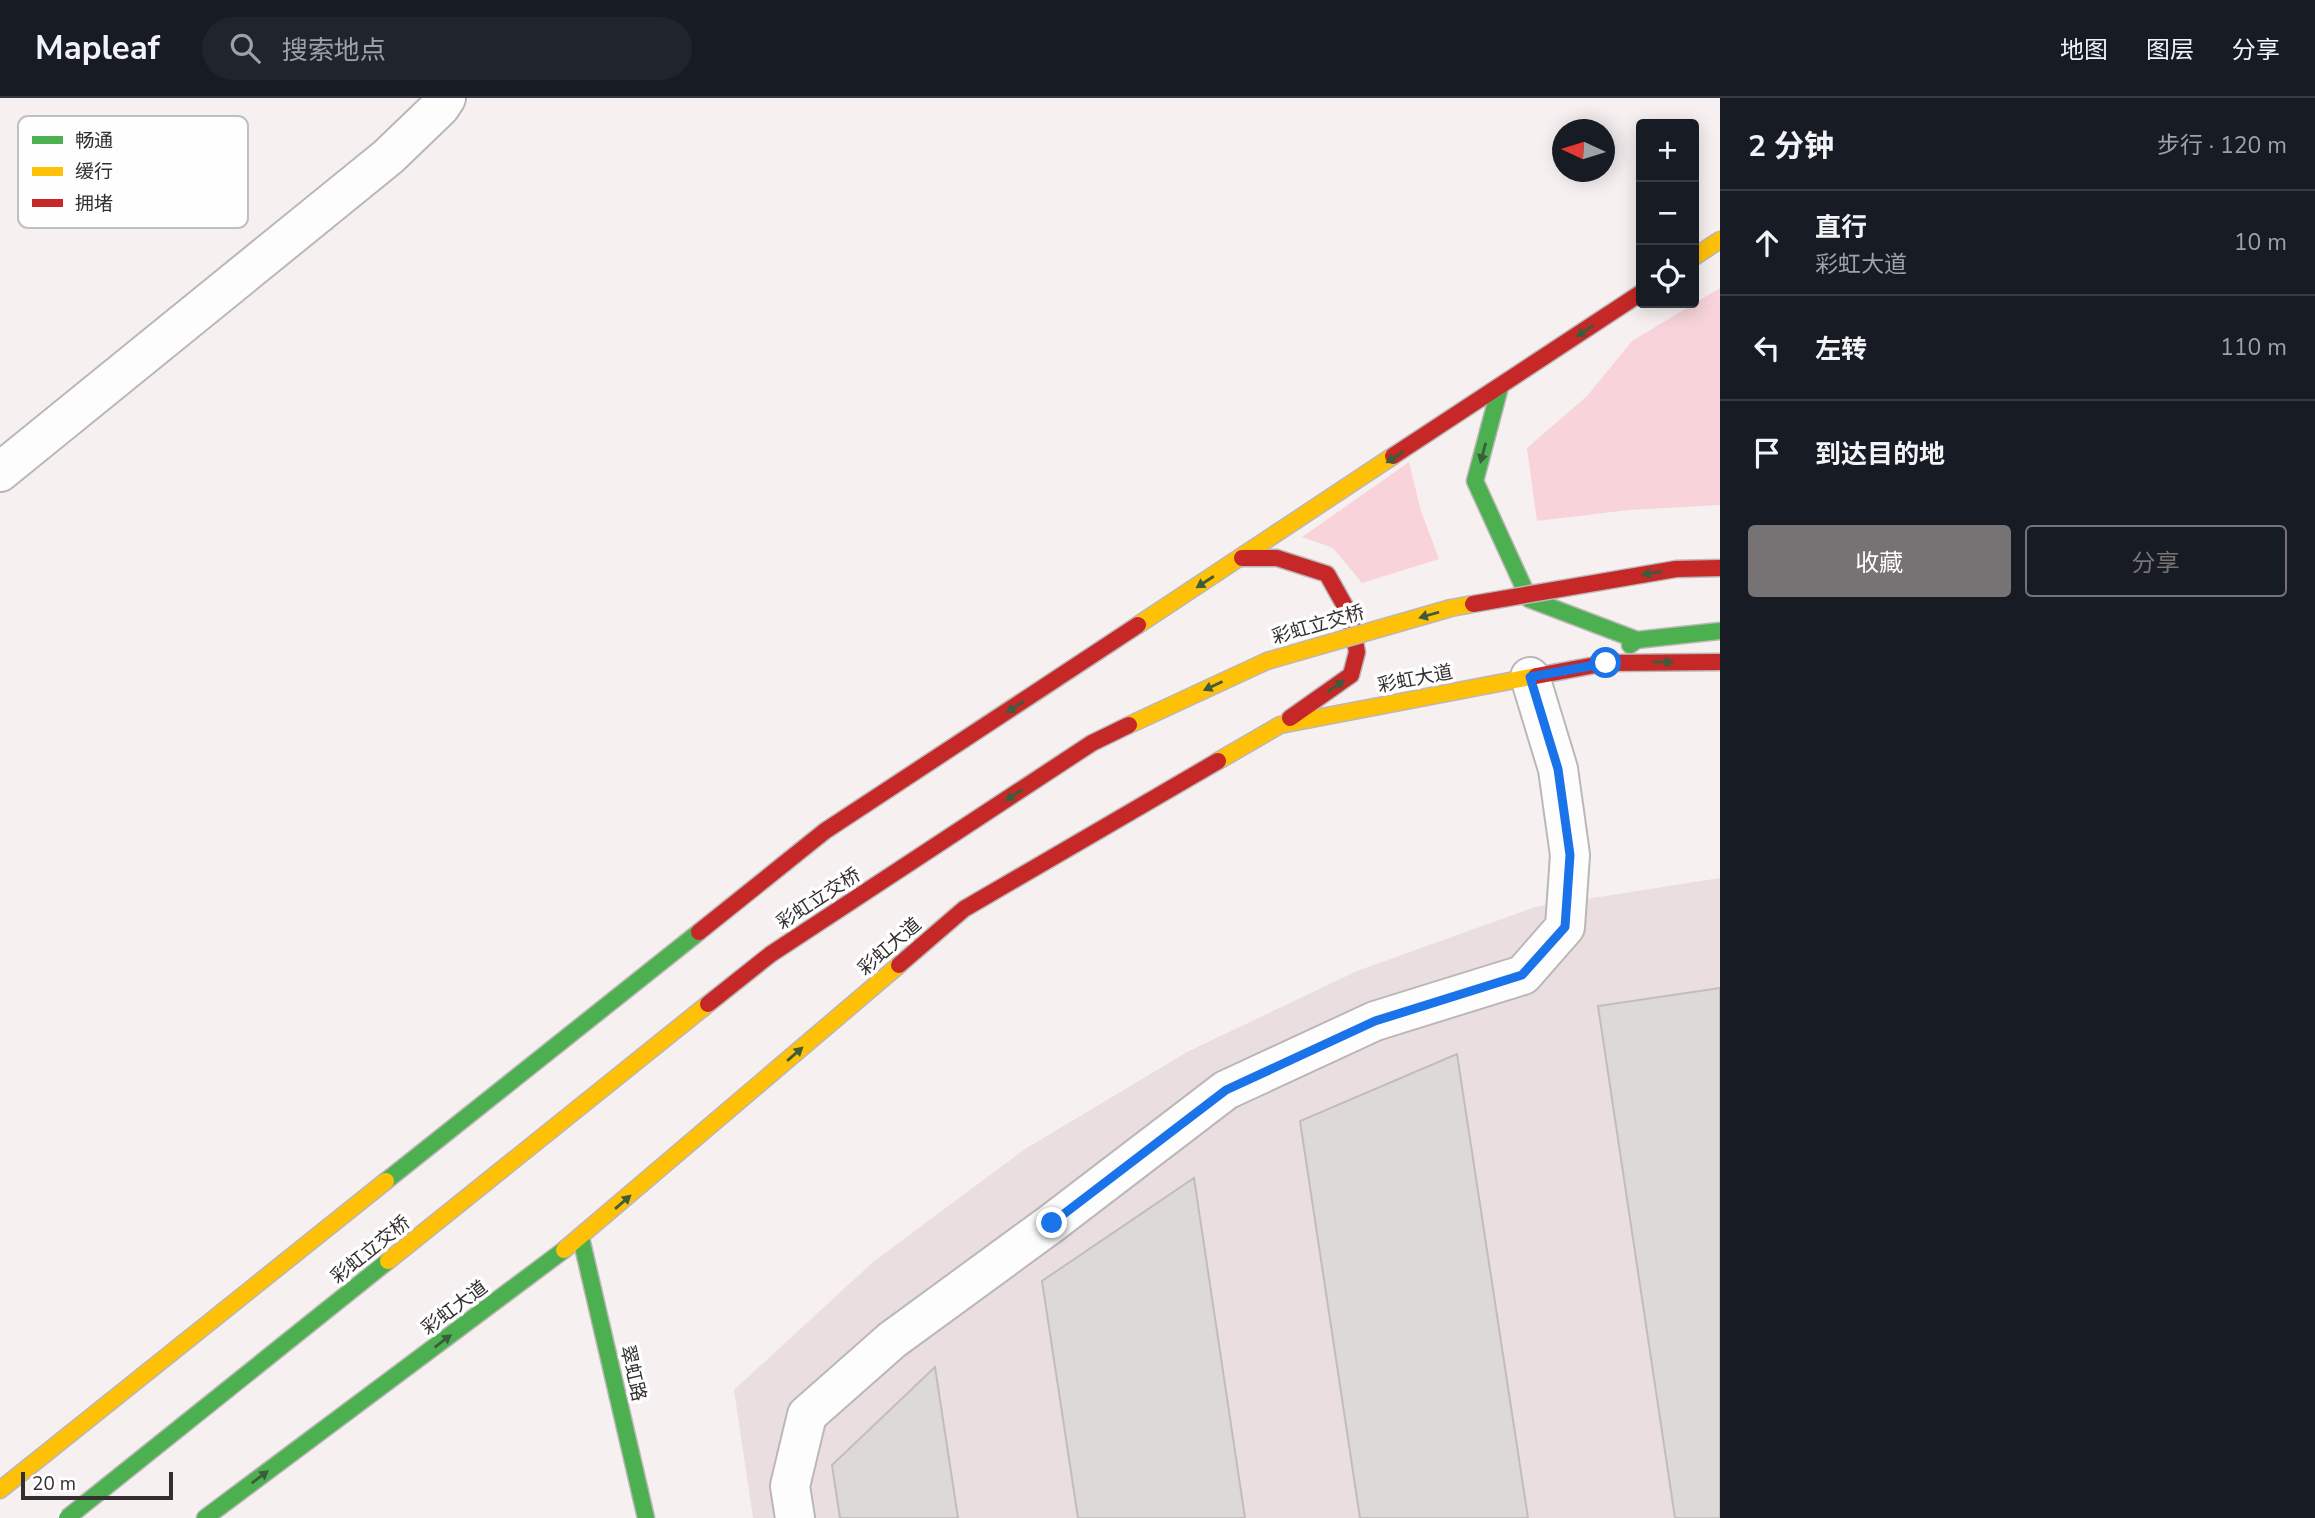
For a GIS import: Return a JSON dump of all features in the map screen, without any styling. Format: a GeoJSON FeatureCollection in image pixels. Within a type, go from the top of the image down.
{"type":"FeatureCollection","features":[{"type":"Feature","properties":{"kind":"main road"},"geometry":{"type":"LineString","coordinates":[[1699,254],[1720,240]]}},
{"type":"Feature","properties":{"kind":"main road"},"geometry":{"type":"LineString","coordinates":[[0,1490],[825,831],[1636,296]]}},
{"type":"Feature","properties":{"kind":"main road"},"geometry":{"type":"LineString","coordinates":[[1500,387],[1475,481],[1530,599],[1637,640],[1720,631]]}},
{"type":"Feature","properties":{"kind":"main road"},"geometry":{"type":"LineString","coordinates":[[1242,558],[1277,558],[1327,575],[1350,615],[1357,652],[1351,676],[1280,725]]}},
{"type":"Feature","properties":{"kind":"main road","name":"彩虹立交桥"},"geometry":{"type":"LineString","coordinates":[[67,1518],[771,954],[1091,743],[1267,661],[1451,608],[1676,569],[1720,568]]}},
{"type":"Feature","properties":{"kind":"main road"},"geometry":{"type":"LineString","coordinates":[[1606,663],[1637,640]]}},
{"type":"Feature","properties":{"kind":"main road","name":"彩虹大道"},"geometry":{"type":"LineString","coordinates":[[205,1518],[581,1238],[964,909],[1280,725],[1606,663],[1720,662]]}},
{"type":"Feature","properties":{"kind":"main road","name":"翠虹路"},"geometry":{"type":"LineString","coordinates":[[581,1238],[646,1518]]}},
{"type":"Feature","properties":{"kind":"street"},"geometry":{"type":"LineString","coordinates":[[0,472],[388,157],[446,98]]}},
{"type":"Feature","properties":{"kind":"street"},"geometry":{"type":"LineString","coordinates":[[795,1518],[790,1486],[807,1415],[892,1340],[1052,1223],[1226,1090],[1375,1021],[1522,975],[1565,927],[1570,855],[1558,769],[1530,677]]}},
{"type":"Feature","properties":{"kind":"shaded area"},"geometry":{"type":"Polygon","coordinates":[[[1720,288],[1720,505],[1629,510],[1537,521],[1527,448],[1587,396],[1632,341],[1687,308],[1699,308],[1699,301],[1720,288]]]}},
{"type":"Feature","properties":{"kind":"shaded area"},"geometry":{"type":"Polygon","coordinates":[[[1409,462],[1421,511],[1439,559],[1362,583],[1333,548],[1302,537],[1409,462]]]}},
{"type":"Feature","properties":{"kind":"shaded area"},"geometry":{"type":"Polygon","coordinates":[[[1720,878],[1720,1518],[753,1518],[734,1390],[873,1262],[1025,1149],[1187,1052],[1357,971],[1535,907],[1720,878]]]}},
{"type":"Feature","properties":{"kind":"building"},"geometry":{"type":"Polygon","coordinates":[[[1720,988],[1720,1518],[1675,1518],[1598,1006],[1720,988]]]}},
{"type":"Feature","properties":{"kind":"building"},"geometry":{"type":"Polygon","coordinates":[[[1457,1054],[1528,1518],[1360,1518],[1300,1121],[1457,1054]]]}},
{"type":"Feature","properties":{"kind":"building"},"geometry":{"type":"Polygon","coordinates":[[[1194,1178],[1245,1518],[1078,1518],[1042,1281],[1194,1178]]]}},
{"type":"Feature","properties":{"kind":"building"},"geometry":{"type":"Polygon","coordinates":[[[935,1367],[958,1518],[840,1518],[832,1465],[935,1367]]]}},
{"type":"Feature","properties":{"kind":"traffic: fast"},"geometry":{"type":"LineString","coordinates":[[1500,387],[1475,481],[1529,599],[1637,640]]}},
{"type":"Feature","properties":{"kind":"traffic: fast"},"geometry":{"type":"LineString","coordinates":[[1630,645],[1637,640],[1720,631]]}},
{"type":"Feature","properties":{"kind":"traffic: fast"},"geometry":{"type":"LineString","coordinates":[[386,1181],[699,932]]}},
{"type":"Feature","properties":{"kind":"traffic: fast"},"geometry":{"type":"LineString","coordinates":[[581,1238],[646,1518]]}},
{"type":"Feature","properties":{"kind":"traffic: fast"},"geometry":{"type":"LineString","coordinates":[[205,1518],[564,1250]]}},
{"type":"Feature","properties":{"kind":"traffic: fast"},"geometry":{"type":"LineString","coordinates":[[67,1518],[388,1261]]}},
{"type":"Feature","properties":{"kind":"traffic: slow"},"geometry":{"type":"LineString","coordinates":[[1699,254],[1720,240]]}},
{"type":"Feature","properties":{"kind":"traffic: slow"},"geometry":{"type":"LineString","coordinates":[[1138,625],[1393,456]]}},
{"type":"Feature","properties":{"kind":"traffic: slow"},"geometry":{"type":"LineString","coordinates":[[1129,725],[1267,661],[1473,604]]}},
{"type":"Feature","properties":{"kind":"traffic: slow"},"geometry":{"type":"LineString","coordinates":[[1218,761],[1280,725],[1536,676]]}},
{"type":"Feature","properties":{"kind":"traffic: slow"},"geometry":{"type":"LineString","coordinates":[[564,1250],[899,965]]}},
{"type":"Feature","properties":{"kind":"traffic: slow"},"geometry":{"type":"LineString","coordinates":[[388,1261],[708,1004]]}},
{"type":"Feature","properties":{"kind":"traffic: slow"},"geometry":{"type":"LineString","coordinates":[[0,1490],[386,1181]]}},
{"type":"Feature","properties":{"kind":"traffic: jam"},"geometry":{"type":"LineString","coordinates":[[1393,456],[1636,296]]}},
{"type":"Feature","properties":{"kind":"traffic: jam"},"geometry":{"type":"LineString","coordinates":[[1242,558],[1277,558],[1327,574],[1350,615],[1357,652],[1351,675],[1290,718]]}},
{"type":"Feature","properties":{"kind":"traffic: jam"},"geometry":{"type":"LineString","coordinates":[[1473,604],[1676,569],[1720,568]]}},
{"type":"Feature","properties":{"kind":"traffic: jam"},"geometry":{"type":"LineString","coordinates":[[699,932],[825,831],[1138,625]]}},
{"type":"Feature","properties":{"kind":"traffic: jam"},"geometry":{"type":"LineString","coordinates":[[1536,676],[1606,663],[1720,662]]}},
{"type":"Feature","properties":{"kind":"traffic: jam"},"geometry":{"type":"LineString","coordinates":[[708,1004],[771,954],[1092,743],[1129,725]]}},
{"type":"Feature","properties":{"kind":"traffic: jam"},"geometry":{"type":"LineString","coordinates":[[899,965],[964,909],[1218,761]]}},
{"type":"Feature","properties":{"kind":"route"},"geometry":{"type":"LineString","coordinates":[[1052,1223],[1226,1090],[1375,1021],[1522,975],[1565,927],[1570,855],[1558,769],[1530,677],[1606,663]]}}]}
